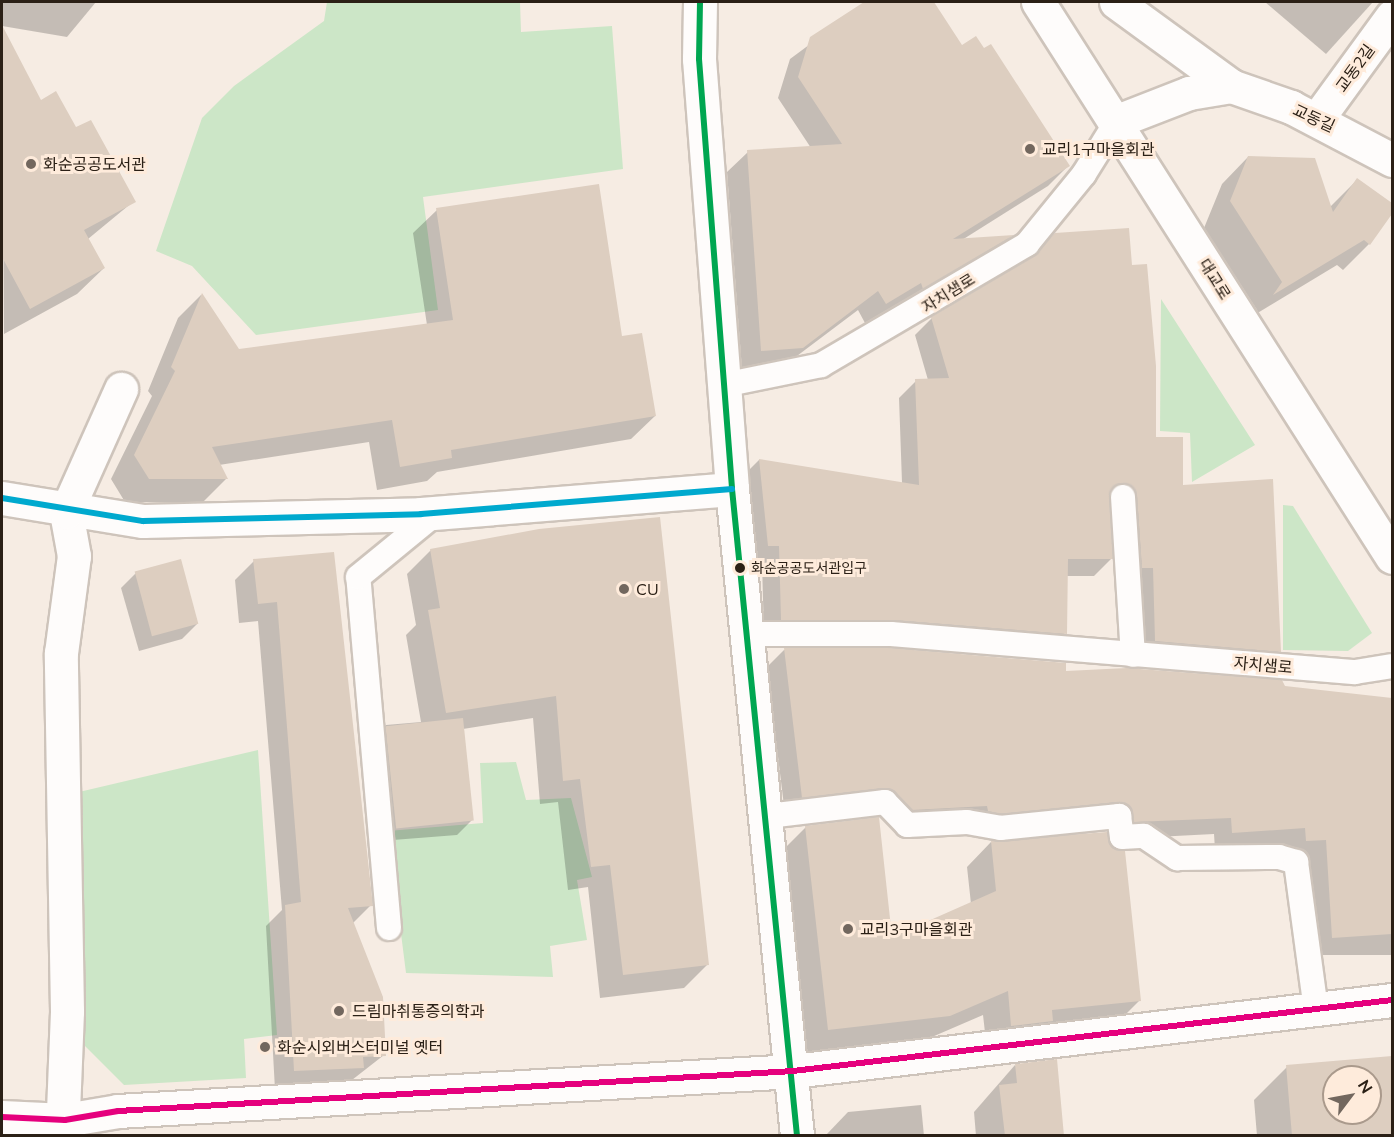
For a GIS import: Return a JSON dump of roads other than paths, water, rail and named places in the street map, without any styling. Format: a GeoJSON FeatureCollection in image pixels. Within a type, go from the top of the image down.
{"type":"FeatureCollection","features":[{"type":"Feature","properties":{"kind":"street"},"geometry":{"type":"LineString","coordinates":[[700,2],[699,59],[723,385],[746,634],[768,816],[793,1071],[796,1136]]}},
{"type":"Feature","properties":{"kind":"street","name":"대교로"},"geometry":{"type":"LineString","coordinates":[[1038,2],[1117,121],[1392,557]]}},
{"type":"Feature","properties":{"kind":"street","name":"교동길"},"geometry":{"type":"LineString","coordinates":[[1116,2],[1231,86],[1317,119],[1392,160]]}},
{"type":"Feature","properties":{"kind":"street","name":"교동2길"},"geometry":{"type":"LineString","coordinates":[[1317,119],[1392,16]]}},
{"type":"Feature","properties":{"kind":"street"},"geometry":{"type":"LineString","coordinates":[[1117,121],[1189,93],[1231,86]]}},
{"type":"Feature","properties":{"kind":"street"},"geometry":{"type":"LineString","coordinates":[[63,1128],[61,653],[74,555],[66,512],[121,389]]}},
{"type":"Feature","properties":{"kind":"street"},"geometry":{"type":"LineString","coordinates":[[2,498],[66,512],[143,521],[440,510],[732,489]]}},
{"type":"Feature","properties":{"kind":"street"},"geometry":{"type":"LineString","coordinates":[[2,1117],[63,1128],[118,1111],[793,1071],[1392,1000]]}},
{"type":"Feature","properties":{"kind":"lane","name":"자치샘로"},"geometry":{"type":"LineString","coordinates":[[723,385],[821,365],[1027,244],[1084,174],[1117,121]]}},
{"type":"Feature","properties":{"kind":"lane"},"geometry":{"type":"LineString","coordinates":[[1123,497],[1133,656]]}},
{"type":"Feature","properties":{"kind":"lane"},"geometry":{"type":"LineString","coordinates":[[389,928],[358,577],[440,510]]}},
{"type":"Feature","properties":{"kind":"lane","name":"자치샘로"},"geometry":{"type":"LineString","coordinates":[[746,634],[891,634],[1133,656],[1355,672],[1392,666]]}},
{"type":"Feature","properties":{"kind":"lane"},"geometry":{"type":"LineString","coordinates":[[768,816],[885,802],[907,825],[967,822],[999,828],[1119,816],[1122,837],[1144,836],[1177,858],[1279,857],[1296,862],[1316,1009]]}},
{"type":"Feature","properties":{"kind":"place","name":"교리1구마을회관"},"geometry":{"type":"Point","coordinates":[1030,149]}},
{"type":"Feature","properties":{"kind":"place","name":"화순공공도서관"},"geometry":{"type":"Point","coordinates":[31,164]}},
{"type":"Feature","properties":{"kind":"place","name":"화순공공도서관입구"},"geometry":{"type":"Point","coordinates":[740,568]}},
{"type":"Feature","properties":{"kind":"place","name":"CU"},"geometry":{"type":"Point","coordinates":[624,589]}},
{"type":"Feature","properties":{"kind":"place","name":"교리3구마을회관"},"geometry":{"type":"Point","coordinates":[848,929]}},
{"type":"Feature","properties":{"kind":"place","name":"드림마취통증의학과"},"geometry":{"type":"Point","coordinates":[339,1011]}},
{"type":"Feature","properties":{"kind":"place","name":"화순시외버스터미널 옛터"},"geometry":{"type":"Point","coordinates":[265,1047]}}]}
